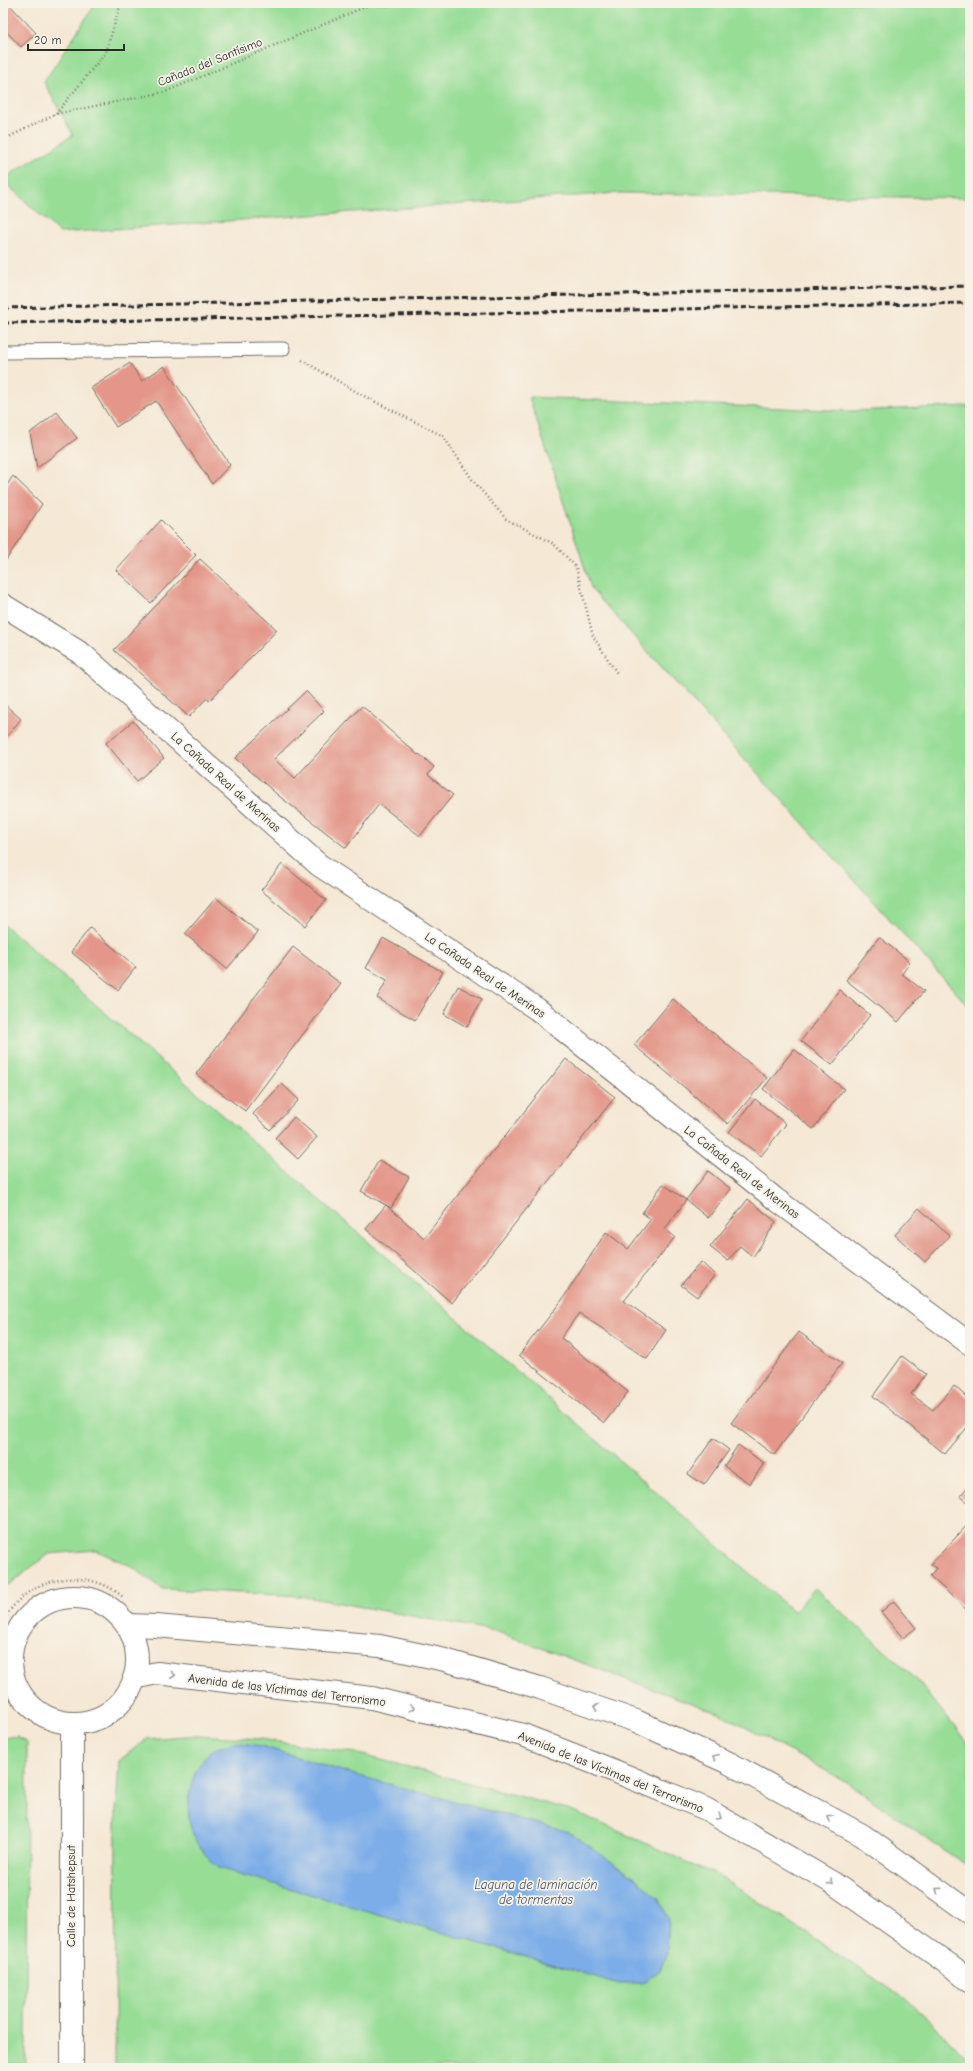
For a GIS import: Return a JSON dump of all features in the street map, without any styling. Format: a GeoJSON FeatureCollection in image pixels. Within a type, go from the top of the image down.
{"type":"FeatureCollection","features":[{"type":"Feature","properties":{"kind":"street","name":"La Cañada Real de Merinas"},"geometry":{"type":"LineString","coordinates":[[3,605],[82,654],[319,865],[537,1009],[774,1198],[970,1344]]}},
{"type":"Feature","properties":{"kind":"street"},"geometry":{"type":"LineString","coordinates":[[74,1597],[98,1601],[115,1611],[127,1625],[135,1642],[137,1660],[134,1678],[127,1694],[110,1712],[88,1722],[72,1724],[58,1722],[34,1710],[7,1687],[11,1650],[7,1630],[43,1604],[60,1598],[74,1597]]}},
{"type":"Feature","properties":{"kind":"street"},"geometry":{"type":"LineString","coordinates":[[127,1625],[156,1626],[380,1646],[445,1660],[540,1688],[636,1721],[729,1763],[862,1835],[970,1913]]}},
{"type":"Feature","properties":{"kind":"street","name":"Avenida de las Víctimas del Terrorismo"},"geometry":{"type":"LineString","coordinates":[[134,1678],[157,1674],[372,1698],[523,1735],[706,1809],[833,1883],[954,1968],[970,1982]]}},
{"type":"Feature","properties":{"kind":"street","name":"Calle de Hatshepsut"},"geometry":{"type":"LineString","coordinates":[[72,1724],[72,2068]]}},
{"type":"Feature","properties":{"kind":"lane"},"geometry":{"type":"LineString","coordinates":[[3,352],[283,349]]}},
{"type":"Feature","properties":{"kind":"path"},"geometry":{"type":"LineString","coordinates":[[55,114],[106,52],[121,3]]}},
{"type":"Feature","properties":{"kind":"path","name":"Cañada del Santísimo"},"geometry":{"type":"LineString","coordinates":[[3,140],[55,114],[165,92],[374,3]]}},
{"type":"Feature","properties":{"kind":"path"},"geometry":{"type":"LineString","coordinates":[[283,349],[362,395],[443,436],[474,482],[506,518],[554,544],[576,567],[593,636],[618,675]]}},
{"type":"Feature","properties":{"kind":"path"},"geometry":{"type":"LineString","coordinates":[[7,1630],[8,1613],[24,1595],[45,1583],[68,1578],[93,1580],[115,1589],[128,1601]]}},
{"type":"Feature","properties":{"kind":"path"},"geometry":{"type":"LineString","coordinates":[[7,1687],[12,1705],[29,1720],[49,1730]]}},
{"type":"Feature","properties":{"kind":"path"},"geometry":{"type":"LineString","coordinates":[[97,1730],[120,1718],[133,1704]]}},
{"type":"Feature","properties":{"kind":"green space"},"geometry":{"type":"Polygon","coordinates":[[[96,3],[970,3],[970,198],[617,193],[60,233],[3,181],[3,179],[73,135],[44,82],[96,3]]]}},
{"type":"Feature","properties":{"kind":"green space"},"geometry":{"type":"Polygon","coordinates":[[[529,397],[851,411],[970,406],[970,1008],[592,590],[529,397]]]}},
{"type":"Feature","properties":{"kind":"green space"},"geometry":{"type":"Polygon","coordinates":[[[3,924],[794,1612],[815,1588],[916,1679],[970,1746],[970,1868],[843,1780],[721,1714],[495,1631],[301,1596],[163,1589],[131,1566],[95,1550],[48,1554],[10,1584],[3,1587],[3,924]]]}},
{"type":"Feature","properties":{"kind":"green space"},"geometry":{"type":"Polygon","coordinates":[[[197,1735],[260,1739],[355,1753],[571,1810],[721,1877],[907,2000],[970,2059],[970,2068],[115,2068],[116,1811],[119,1761],[146,1739],[197,1735]]]}},
{"type":"Feature","properties":{"kind":"green space"},"geometry":{"type":"Polygon","coordinates":[[[17,1736],[27,1743],[26,2064],[3,2064],[3,1738],[17,1736]]]}},
{"type":"Feature","properties":{"kind":"water","name":"Laguna de laminación de tormentas"},"geometry":{"type":"Polygon","coordinates":[[[234,1742],[262,1746],[348,1773],[569,1832],[636,1879],[658,1898],[669,1919],[667,1953],[659,1971],[642,1983],[616,1983],[219,1868],[202,1851],[194,1837],[190,1825],[189,1798],[196,1771],[203,1760],[216,1748],[234,1742]]]}},
{"type":"Feature","properties":{"kind":"building"},"geometry":{"type":"Polygon","coordinates":[[[3,3],[8,3],[36,33],[21,47],[3,28],[3,3]]]}},
{"type":"Feature","properties":{"kind":"building"},"geometry":{"type":"Polygon","coordinates":[[[130,363],[142,381],[164,366],[230,465],[212,484],[156,401],[116,427],[91,388],[130,363]]]}},
{"type":"Feature","properties":{"kind":"building"},"geometry":{"type":"Polygon","coordinates":[[[57,412],[77,438],[37,468],[30,433],[57,412]]]}},
{"type":"Feature","properties":{"kind":"building"},"geometry":{"type":"Polygon","coordinates":[[[13,476],[42,504],[3,565],[3,491],[13,476]]]}},
{"type":"Feature","properties":{"kind":"building"},"geometry":{"type":"Polygon","coordinates":[[[161,520],[196,555],[151,603],[116,570],[161,520]]]}},
{"type":"Feature","properties":{"kind":"building"},"geometry":{"type":"Polygon","coordinates":[[[200,559],[277,630],[209,701],[207,698],[189,717],[114,650],[200,559]]]}},
{"type":"Feature","properties":{"kind":"building"},"geometry":{"type":"Polygon","coordinates":[[[306,691],[324,711],[274,759],[295,778],[362,706],[434,767],[428,775],[453,795],[420,836],[379,804],[346,848],[279,796],[235,758],[306,691]]]}},
{"type":"Feature","properties":{"kind":"building"},"geometry":{"type":"Polygon","coordinates":[[[3,703],[21,719],[3,741],[3,703]]]}},
{"type":"Feature","properties":{"kind":"building"},"geometry":{"type":"Polygon","coordinates":[[[133,721],[164,758],[137,781],[106,743],[133,721]]]}},
{"type":"Feature","properties":{"kind":"building"},"geometry":{"type":"Polygon","coordinates":[[[282,864],[326,900],[305,926],[261,890],[282,864]]]}},
{"type":"Feature","properties":{"kind":"building"},"geometry":{"type":"Polygon","coordinates":[[[216,898],[258,932],[227,969],[185,934],[216,898]]]}},
{"type":"Feature","properties":{"kind":"building"},"geometry":{"type":"Polygon","coordinates":[[[90,928],[136,967],[118,990],[71,952],[90,928]]]}},
{"type":"Feature","properties":{"kind":"building"},"geometry":{"type":"Polygon","coordinates":[[[879,937],[910,962],[902,974],[924,991],[898,1022],[846,980],[879,937]]]}},
{"type":"Feature","properties":{"kind":"building"},"geometry":{"type":"Polygon","coordinates":[[[383,938],[443,972],[415,1020],[377,998],[387,980],[366,968],[383,938]]]}},
{"type":"Feature","properties":{"kind":"building"},"geometry":{"type":"Polygon","coordinates":[[[293,947],[341,984],[245,1111],[196,1074],[293,947]]]}},
{"type":"Feature","properties":{"kind":"building"},"geometry":{"type":"Polygon","coordinates":[[[458,986],[482,999],[467,1027],[444,1014],[458,986]]]}},
{"type":"Feature","properties":{"kind":"building"},"geometry":{"type":"Polygon","coordinates":[[[839,990],[870,1015],[832,1065],[801,1041],[839,990]]]}},
{"type":"Feature","properties":{"kind":"building"},"geometry":{"type":"Polygon","coordinates":[[[673,999],[767,1078],[728,1124],[634,1045],[673,999]]]}},
{"type":"Feature","properties":{"kind":"building"},"geometry":{"type":"Polygon","coordinates":[[[794,1049],[844,1089],[813,1129],[763,1089],[794,1049]]]}},
{"type":"Feature","properties":{"kind":"building"},"geometry":{"type":"Polygon","coordinates":[[[566,1059],[615,1097],[452,1303],[366,1229],[386,1205],[424,1238],[566,1059]]]}},
{"type":"Feature","properties":{"kind":"building"},"geometry":{"type":"Polygon","coordinates":[[[282,1084],[299,1100],[270,1130],[253,1114],[282,1084]]]}},
{"type":"Feature","properties":{"kind":"building"},"geometry":{"type":"Polygon","coordinates":[[[755,1099],[786,1124],[761,1156],[729,1132],[755,1099]]]}},
{"type":"Feature","properties":{"kind":"building"},"geometry":{"type":"Polygon","coordinates":[[[294,1117],[317,1137],[298,1159],[275,1138],[294,1117]]]}},
{"type":"Feature","properties":{"kind":"building"},"geometry":{"type":"Polygon","coordinates":[[[379,1160],[409,1177],[391,1208],[361,1191],[379,1160]]]}},
{"type":"Feature","properties":{"kind":"building"},"geometry":{"type":"Polygon","coordinates":[[[708,1171],[731,1189],[708,1218],[686,1200],[708,1171]]]}},
{"type":"Feature","properties":{"kind":"building"},"geometry":{"type":"Polygon","coordinates":[[[663,1184],[686,1200],[665,1229],[675,1237],[624,1301],[666,1330],[647,1359],[579,1313],[561,1338],[628,1392],[604,1423],[519,1355],[562,1300],[606,1232],[628,1249],[651,1219],[642,1213],[663,1184]]]}},
{"type":"Feature","properties":{"kind":"building"},"geometry":{"type":"Polygon","coordinates":[[[748,1199],[776,1222],[753,1257],[740,1246],[728,1261],[710,1247],[748,1199]]]}},
{"type":"Feature","properties":{"kind":"building"},"geometry":{"type":"Polygon","coordinates":[[[919,1208],[949,1236],[925,1262],[895,1235],[919,1208]]]}},
{"type":"Feature","properties":{"kind":"building"},"geometry":{"type":"Polygon","coordinates":[[[701,1262],[715,1275],[697,1297],[681,1285],[701,1262]]]}},
{"type":"Feature","properties":{"kind":"building"},"geometry":{"type":"Polygon","coordinates":[[[799,1332],[842,1363],[774,1455],[731,1423],[799,1332]]]}},
{"type":"Feature","properties":{"kind":"building"},"geometry":{"type":"Polygon","coordinates":[[[902,1356],[926,1374],[911,1394],[933,1410],[954,1386],[970,1400],[970,1424],[945,1454],[873,1396],[902,1356]]]}},
{"type":"Feature","properties":{"kind":"building"},"geometry":{"type":"Polygon","coordinates":[[[713,1438],[729,1450],[704,1485],[688,1474],[713,1438]]]}},
{"type":"Feature","properties":{"kind":"building"},"geometry":{"type":"Polygon","coordinates":[[[738,1445],[764,1463],[750,1484],[724,1466],[738,1445]]]}},
{"type":"Feature","properties":{"kind":"building"},"geometry":{"type":"Polygon","coordinates":[[[970,1484],[970,1504],[960,1496],[970,1484]]]}},
{"type":"Feature","properties":{"kind":"building"},"geometry":{"type":"Polygon","coordinates":[[[970,1522],[970,1613],[930,1576],[936,1568],[931,1564],[970,1522]]]}},
{"type":"Feature","properties":{"kind":"building"},"geometry":{"type":"Polygon","coordinates":[[[894,1601],[916,1628],[903,1638],[881,1612],[894,1601]]]}},
{"type":"Feature","properties":{"kind":"railway"},"geometry":{"type":"LineString","coordinates":[[3,308],[970,286]]}},
{"type":"Feature","properties":{"kind":"railway"},"geometry":{"type":"LineString","coordinates":[[3,323],[970,303]]}}]}
